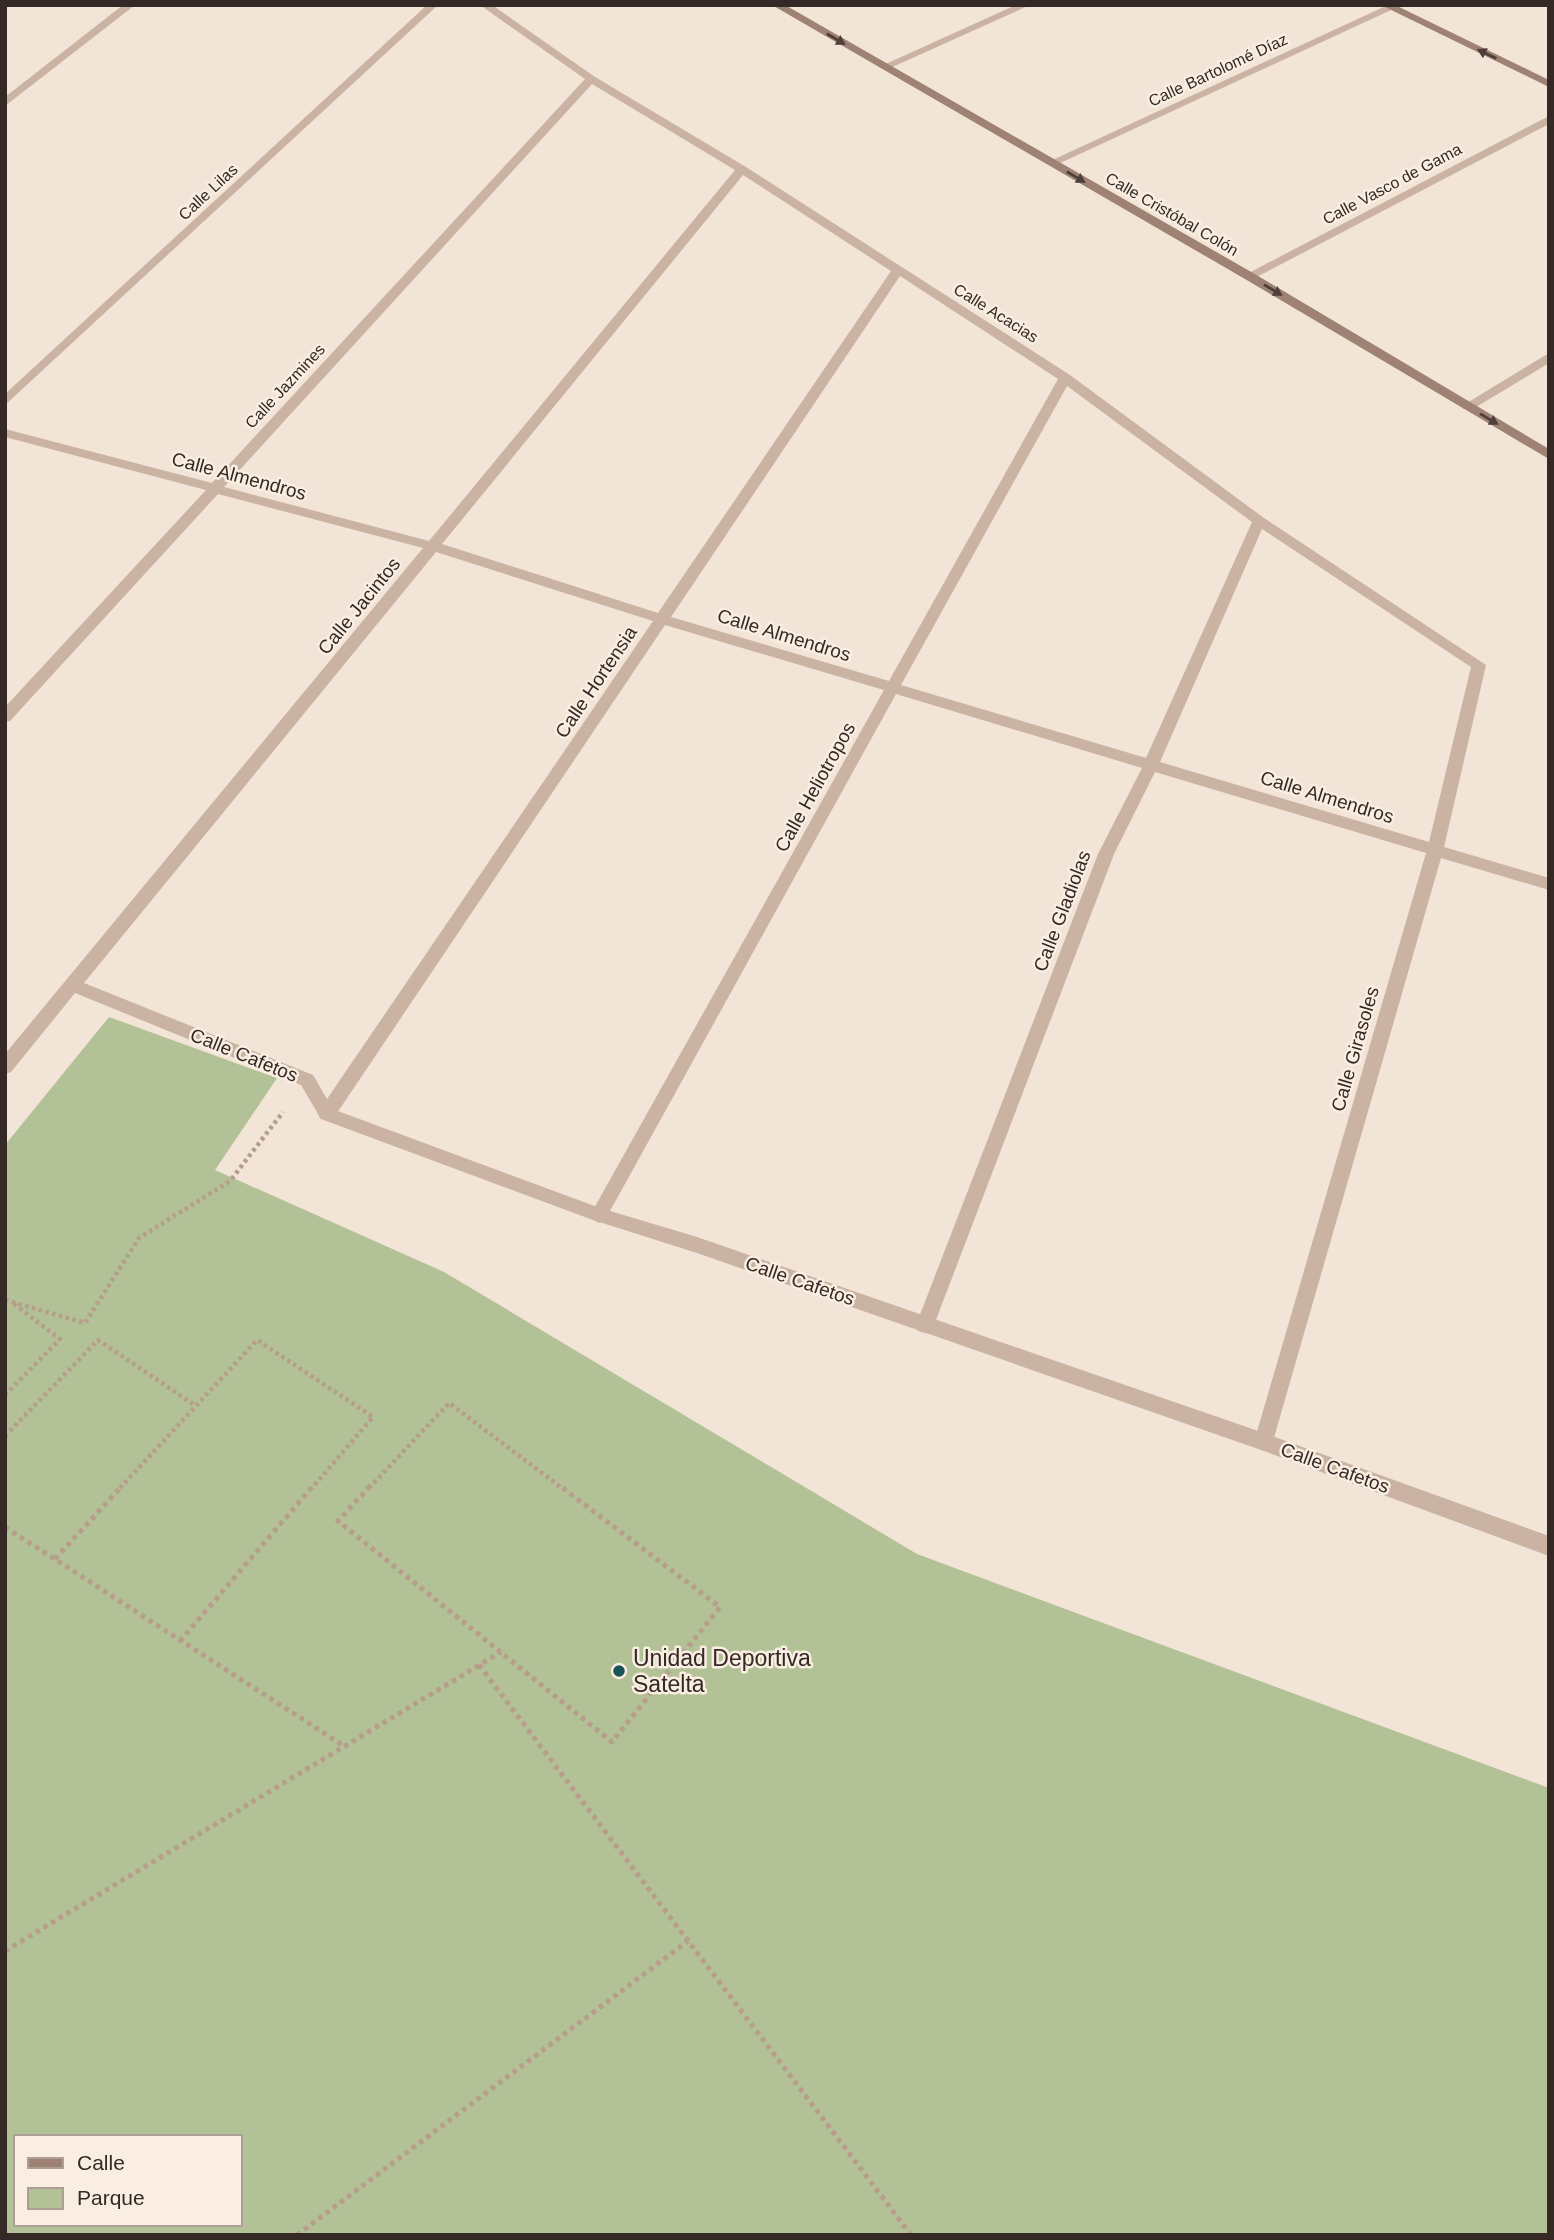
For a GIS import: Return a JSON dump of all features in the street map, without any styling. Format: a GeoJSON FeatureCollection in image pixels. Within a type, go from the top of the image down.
{"type":"FeatureCollection","features":[{"type":"Feature","properties":{"kind":"main road","name":"Calle Cristóbal Colón"},"geometry":{"type":"LineString","coordinates":[[777,5],[1250,276],[1549,454]]}},
{"type":"Feature","properties":{"kind":"main road"},"geometry":{"type":"LineString","coordinates":[[1392,6],[1549,84]]}},
{"type":"Feature","properties":{"kind":"street"},"geometry":{"type":"LineString","coordinates":[[5,103],[130,5]]}},
{"type":"Feature","properties":{"kind":"street","name":"Calle Lilas"},"geometry":{"type":"LineString","coordinates":[[5,401],[433,5]]}},
{"type":"Feature","properties":{"kind":"street","name":"Calle Acacias"},"geometry":{"type":"LineString","coordinates":[[485,5],[591,79],[741,169],[1065,378],[1259,521],[1479,665]]}},
{"type":"Feature","properties":{"kind":"street"},"geometry":{"type":"LineString","coordinates":[[884,67],[1025,5]]}},
{"type":"Feature","properties":{"kind":"street","name":"Calle Bartolomé Díaz"},"geometry":{"type":"LineString","coordinates":[[1052,163],[1392,6]]}},
{"type":"Feature","properties":{"kind":"street","name":"Calle Jazmines"},"geometry":{"type":"LineString","coordinates":[[5,717],[591,79]]}},
{"type":"Feature","properties":{"kind":"street","name":"Calle Vasco de Gama"},"geometry":{"type":"LineString","coordinates":[[1250,276],[1549,119]]}},
{"type":"Feature","properties":{"kind":"street","name":"Calle Jacintos"},"geometry":{"type":"LineString","coordinates":[[5,1067],[741,169]]}},
{"type":"Feature","properties":{"kind":"street","name":"Calle Hortensia"},"geometry":{"type":"LineString","coordinates":[[327,1114],[897,271]]}},
{"type":"Feature","properties":{"kind":"street"},"geometry":{"type":"LineString","coordinates":[[1468,406],[1549,358]]}},
{"type":"Feature","properties":{"kind":"street","name":"Calle Heliotropos"},"geometry":{"type":"LineString","coordinates":[[599,1215],[1065,378]]}},
{"type":"Feature","properties":{"kind":"street","name":"Calle Almendros"},"geometry":{"type":"LineString","coordinates":[[5,433],[433,546],[662,619],[1549,884]]}},
{"type":"Feature","properties":{"kind":"street","name":"Calle Gladiolas"},"geometry":{"type":"LineString","coordinates":[[925,1325],[1107,854],[1152,765],[1259,521]]}},
{"type":"Feature","properties":{"kind":"street","name":"Calle Girasoles"},"geometry":{"type":"LineString","coordinates":[[1264,1442],[1435,850],[1479,665]]}},
{"type":"Feature","properties":{"kind":"street","name":"Calle Cafetos"},"geometry":{"type":"LineString","coordinates":[[72,985],[307,1080],[327,1114],[599,1215],[697,1245],[1264,1442],[1549,1546]]}},
{"type":"Feature","properties":{"kind":"path"},"geometry":{"type":"LineString","coordinates":[[8,1301],[85,1323],[139,1238],[230,1181],[307,1080]]}},
{"type":"Feature","properties":{"kind":"path"},"geometry":{"type":"LineString","coordinates":[[5,1395],[61,1339],[8,1301]]}},
{"type":"Feature","properties":{"kind":"path"},"geometry":{"type":"LineString","coordinates":[[5,1436],[98,1340],[196,1406]]}},
{"type":"Feature","properties":{"kind":"path"},"geometry":{"type":"LineString","coordinates":[[55,1559],[257,1340],[373,1417],[180,1640]]}},
{"type":"Feature","properties":{"kind":"path"},"geometry":{"type":"LineString","coordinates":[[449,1403],[720,1608],[612,1742],[501,1652],[338,1521],[449,1403]]}},
{"type":"Feature","properties":{"kind":"path"},"geometry":{"type":"LineString","coordinates":[[5,1527],[344,1746]]}},
{"type":"Feature","properties":{"kind":"path"},"geometry":{"type":"LineString","coordinates":[[5,1951],[501,1652]]}},
{"type":"Feature","properties":{"kind":"path"},"geometry":{"type":"LineString","coordinates":[[479,1665],[911,2235]]}},
{"type":"Feature","properties":{"kind":"path"},"geometry":{"type":"LineString","coordinates":[[297,2235],[688,1941]]}},
{"type":"Feature","properties":{"kind":"green space","name":"Unidad Deportiva Satelta"},"geometry":{"type":"Polygon","coordinates":[[[109,1017],[277,1078],[215,1170],[444,1272],[917,1554],[1549,1788],[1549,2235],[5,2235],[5,1145],[109,1017]]]}},
{"type":"Feature","properties":{"kind":"place","name":"Unidad Deportiva Satelta"},"geometry":{"type":"Point","coordinates":[619,1671]}}]}
